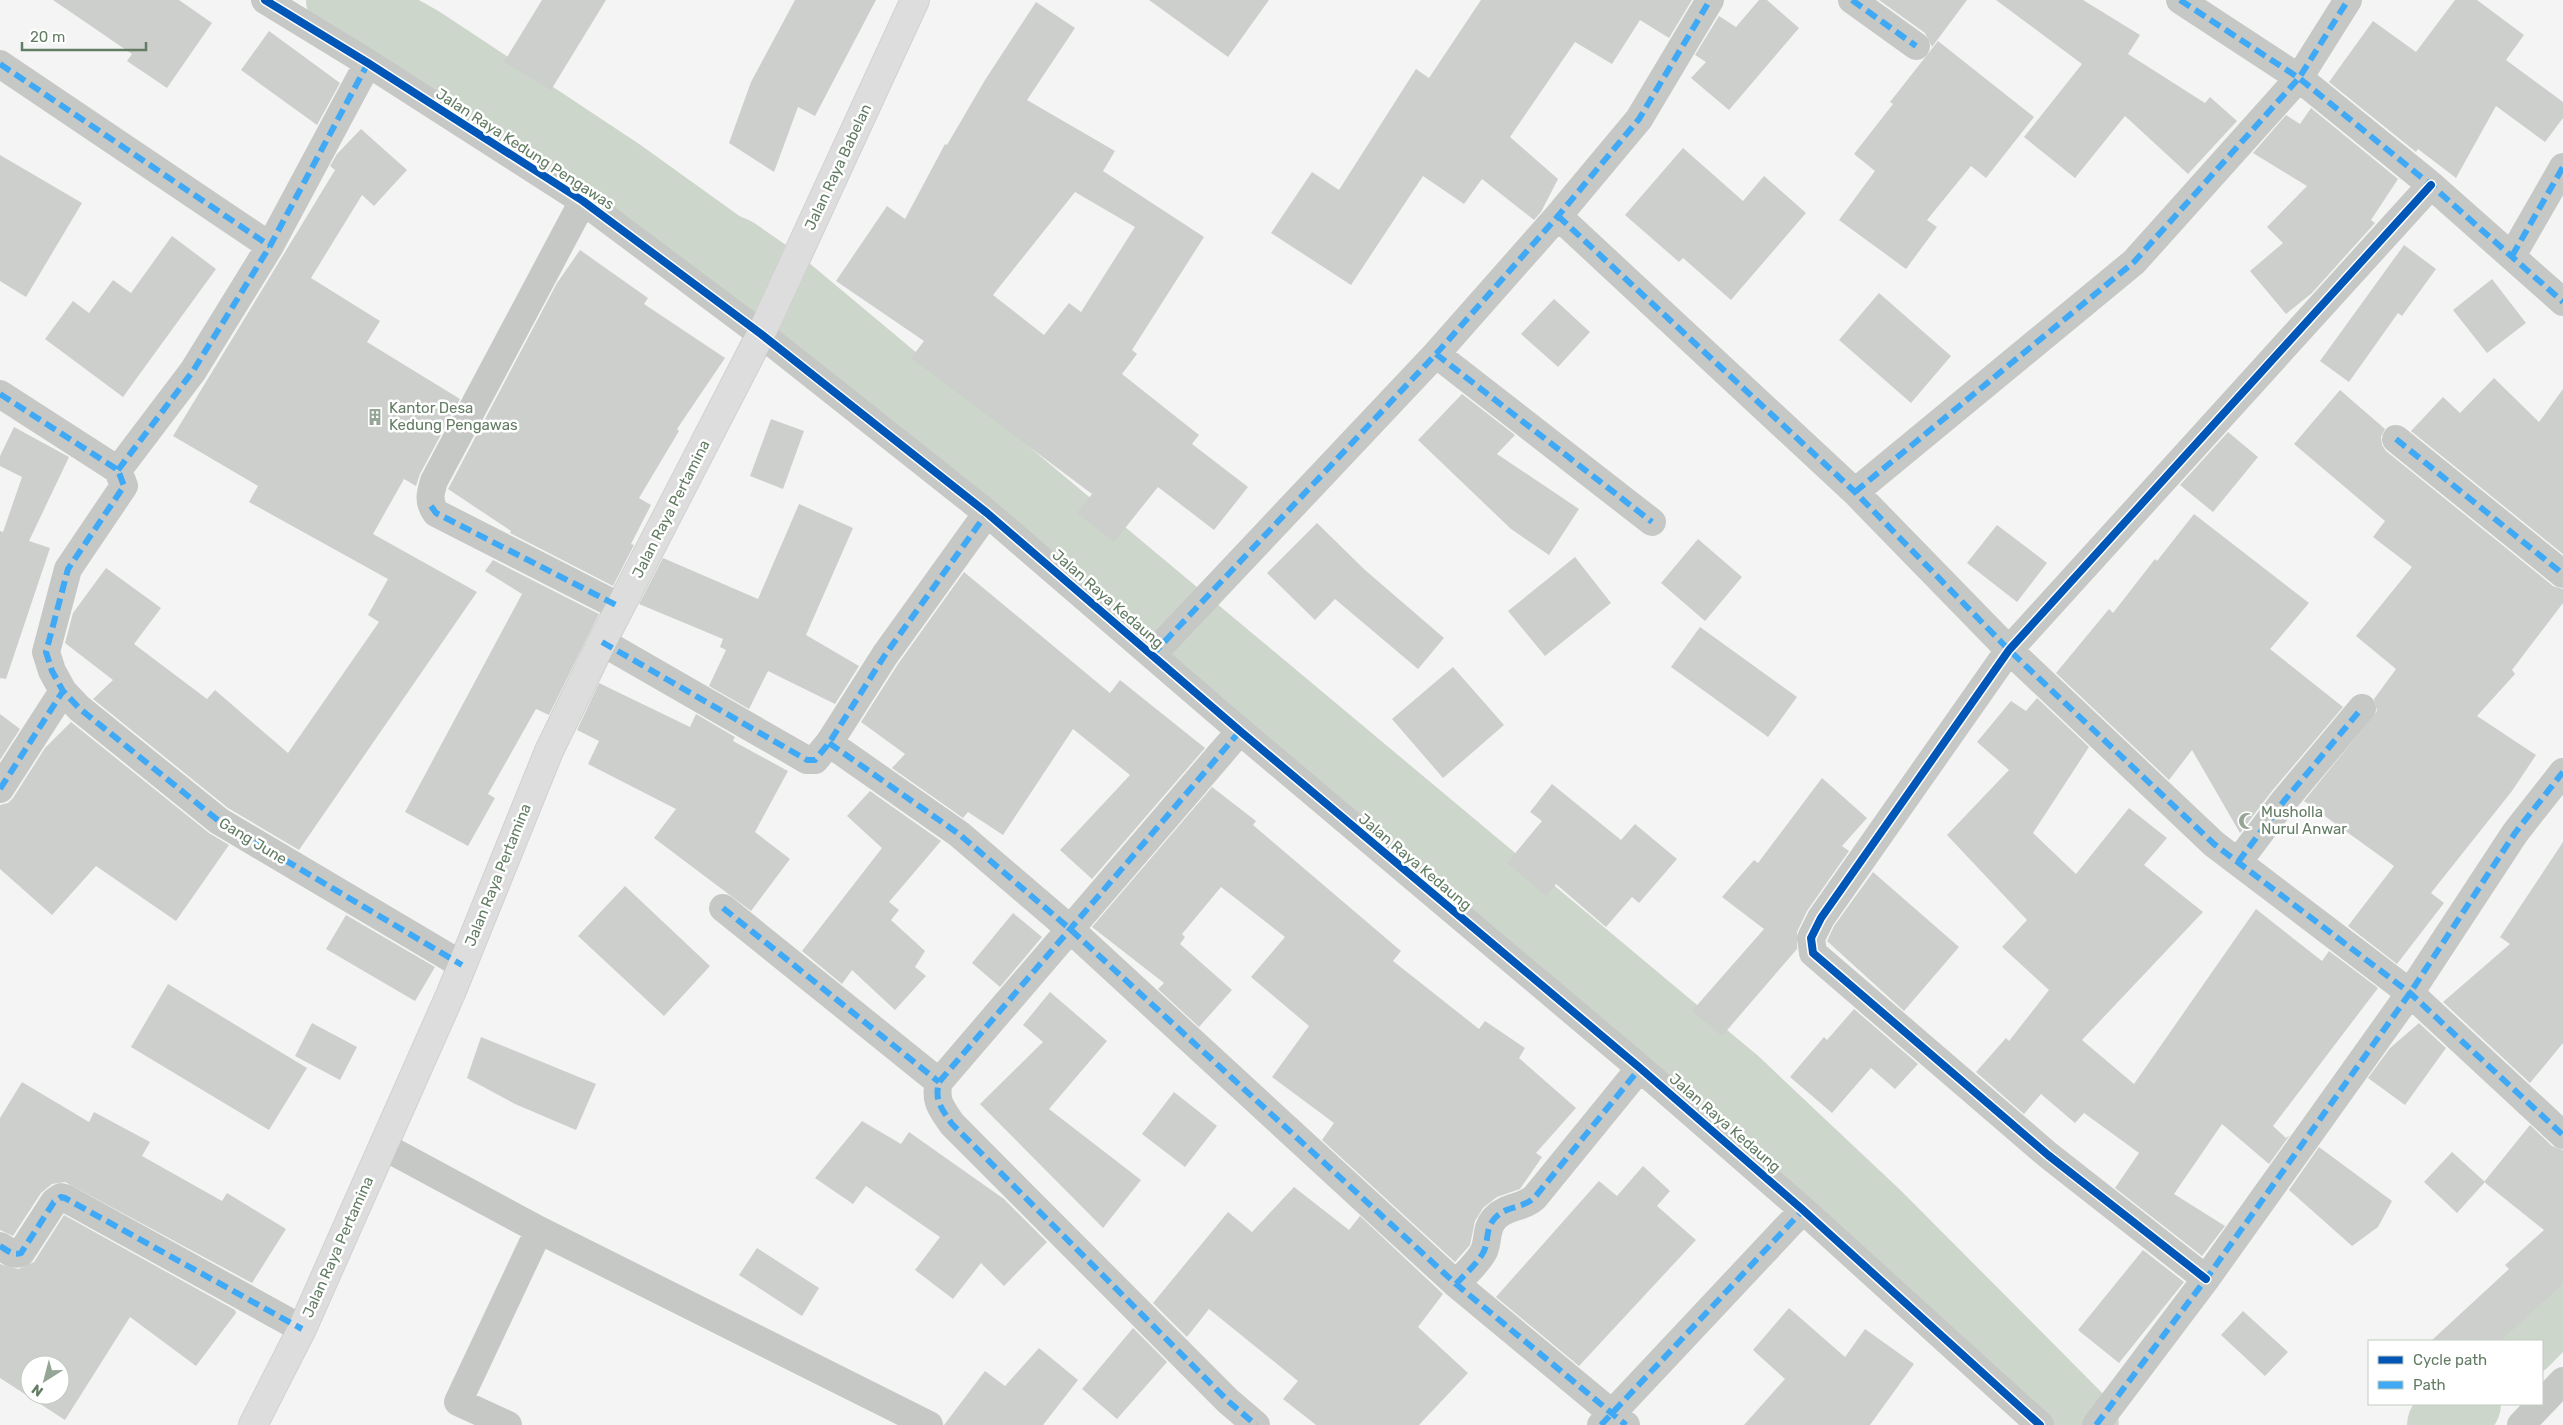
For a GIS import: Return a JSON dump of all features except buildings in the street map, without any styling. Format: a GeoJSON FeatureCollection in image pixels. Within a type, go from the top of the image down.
{"type":"FeatureCollection","features":[{"type":"Feature","properties":{"kind":"main road","name":"Jalan Raya Babelan"},"geometry":{"type":"LineString","coordinates":[[761,334],[915,0]]}},
{"type":"Feature","properties":{"kind":"main road","name":"Jalan Raya Pertamina"},"geometry":{"type":"LineString","coordinates":[[254,1425],[302,1329],[451,993],[549,751],[620,606],[761,334]]}},
{"type":"Feature","properties":{"kind":"street","name":"Jalan Raya Kedung Pengawas"},"geometry":{"type":"LineString","coordinates":[[265,0],[368,63],[583,202],[761,334]]}},
{"type":"Feature","properties":{"kind":"street"},"geometry":{"type":"LineString","coordinates":[[1160,646],[1436,354],[1558,216],[1639,119],[1710,0]]}},
{"type":"Feature","properties":{"kind":"street"},"geometry":{"type":"LineString","coordinates":[[1852,0],[1916,46]]}},
{"type":"Feature","properties":{"kind":"street"},"geometry":{"type":"LineString","coordinates":[[2180,0],[2299,78],[2431,185],[2563,302]]}},
{"type":"Feature","properties":{"kind":"street"},"geometry":{"type":"LineString","coordinates":[[1855,492],[2134,262],[2299,78],[2348,0]]}},
{"type":"Feature","properties":{"kind":"street"},"geometry":{"type":"LineString","coordinates":[[0,394],[118,470],[193,371],[270,246],[368,63]]}},
{"type":"Feature","properties":{"kind":"street"},"geometry":{"type":"LineString","coordinates":[[0,64],[270,246]]}},
{"type":"Feature","properties":{"kind":"street"},"geometry":{"type":"LineString","coordinates":[[2512,256],[2563,167]]}},
{"type":"Feature","properties":{"kind":"street"},"geometry":{"type":"LineString","coordinates":[[2206,1279],[2048,1155],[1813,953],[1810,938],[1821,918],[2009,650],[2431,185]]}},
{"type":"Feature","properties":{"kind":"street"},"geometry":{"type":"LineString","coordinates":[[583,202],[434,481],[429,496],[431,506],[436,514],[620,606]]}},
{"type":"Feature","properties":{"kind":"street"},"geometry":{"type":"LineString","coordinates":[[1558,216],[1855,492],[2009,650],[2214,844],[2410,993],[2563,1135]]}},
{"type":"Feature","properties":{"kind":"street","name":"Jalan Raya Kedaung"},"geometry":{"type":"LineString","coordinates":[[761,334],[987,513],[1160,646],[1240,731],[1640,1068],[1803,1210],[2040,1425]]}},
{"type":"Feature","properties":{"kind":"street"},"geometry":{"type":"LineString","coordinates":[[1436,354],[1652,522]]}},
{"type":"Feature","properties":{"kind":"street"},"geometry":{"type":"LineString","coordinates":[[2396,439],[2563,574]]}},
{"type":"Feature","properties":{"kind":"street","name":"Gang June"},"geometry":{"type":"LineString","coordinates":[[118,470],[124,486],[68,569],[46,652],[52,671],[63,691],[79,708],[220,821],[462,965]]}},
{"type":"Feature","properties":{"kind":"street"},"geometry":{"type":"LineString","coordinates":[[602,642],[807,760],[815,760],[830,743],[885,655],[987,513]]}},
{"type":"Feature","properties":{"kind":"street"},"geometry":{"type":"LineString","coordinates":[[0,789],[63,691]]}},
{"type":"Feature","properties":{"kind":"street"},"geometry":{"type":"LineString","coordinates":[[2238,862],[2284,801],[2362,708]]}},
{"type":"Feature","properties":{"kind":"street"},"geometry":{"type":"LineString","coordinates":[[1240,731],[939,1082],[936,1093],[938,1103],[952,1124],[1228,1401],[1256,1425]]}},
{"type":"Feature","properties":{"kind":"street"},"geometry":{"type":"LineString","coordinates":[[830,743],[959,834],[1070,929],[1456,1284],[1613,1421],[1803,1210]]}},
{"type":"Feature","properties":{"kind":"street"},"geometry":{"type":"LineString","coordinates":[[2103,1417],[2206,1279],[2410,993],[2515,832],[2563,772]]}},
{"type":"Feature","properties":{"kind":"street"},"geometry":{"type":"LineString","coordinates":[[723,908],[939,1082]]}},
{"type":"Feature","properties":{"kind":"street"},"geometry":{"type":"LineString","coordinates":[[1456,1284],[1482,1253],[1487,1231],[1491,1223],[1504,1210],[1524,1206],[1535,1197],[1640,1068]]}},
{"type":"Feature","properties":{"kind":"street"},"geometry":{"type":"LineString","coordinates":[[383,1146],[539,1230],[929,1425]]}},
{"type":"Feature","properties":{"kind":"street"},"geometry":{"type":"LineString","coordinates":[[0,1246],[16,1254],[21,1252],[54,1202],[61,1197],[65,1198],[302,1329]]}},
{"type":"Feature","properties":{"kind":"street"},"geometry":{"type":"LineString","coordinates":[[508,1425],[458,1402],[539,1230]]}},
{"type":"Feature","properties":{"kind":"street"},"geometry":{"type":"LineString","coordinates":[[2543,1403],[2563,1381]]}},
{"type":"Feature","properties":{"kind":"street"},"geometry":{"type":"LineString","coordinates":[[2521,1425],[2541,1405]]}},
{"type":"Feature","properties":{"kind":"waterway"},"geometry":{"type":"LineString","coordinates":[[343,0],[420,43],[619,175],[722,249],[734,254],[773,281],[1734,1084],[1877,1219],[2082,1425]]}},
{"type":"Feature","properties":{"kind":"waterway"},"geometry":{"type":"LineString","coordinates":[[2523,1340],[2563,1299]]}},
{"type":"Feature","properties":{"kind":"waterway"},"geometry":{"type":"LineString","coordinates":[[2444,1425],[2463,1405]]}},
{"type":"Feature","properties":{"kind":"marked path"},"geometry":{"type":"LineString","coordinates":[[1152,655],[1436,354],[1558,216],[1639,119],[1710,0]]}},
{"type":"Feature","properties":{"kind":"marked path"},"geometry":{"type":"LineString","coordinates":[[1852,0],[1916,46]]}},
{"type":"Feature","properties":{"kind":"marked path"},"geometry":{"type":"LineString","coordinates":[[2180,0],[2299,78],[2431,185],[2563,302]]}},
{"type":"Feature","properties":{"kind":"marked path"},"geometry":{"type":"LineString","coordinates":[[1855,492],[2134,262],[2299,78],[2348,0]]}},
{"type":"Feature","properties":{"kind":"marked path"},"geometry":{"type":"LineString","coordinates":[[118,470],[193,371],[270,246],[368,63]]}},
{"type":"Feature","properties":{"kind":"marked path"},"geometry":{"type":"LineString","coordinates":[[0,64],[270,246]]}},
{"type":"Feature","properties":{"kind":"marked path"},"geometry":{"type":"LineString","coordinates":[[2512,256],[2563,167]]}},
{"type":"Feature","properties":{"kind":"marked path"},"geometry":{"type":"LineString","coordinates":[[1558,216],[1855,492],[2009,650],[2214,844],[2410,993],[2563,1135]]}},
{"type":"Feature","properties":{"kind":"marked path"},"geometry":{"type":"LineString","coordinates":[[1436,354],[1652,522]]}},
{"type":"Feature","properties":{"kind":"marked path"},"geometry":{"type":"LineString","coordinates":[[0,394],[118,470],[124,486],[68,569],[46,652],[52,671],[63,691],[79,708],[219,821],[462,965]]}},
{"type":"Feature","properties":{"kind":"marked path"},"geometry":{"type":"LineString","coordinates":[[2396,439],[2563,574]]}},
{"type":"Feature","properties":{"kind":"marked path"},"geometry":{"type":"LineString","coordinates":[[431,506],[436,513],[620,607]]}},
{"type":"Feature","properties":{"kind":"marked path"},"geometry":{"type":"LineString","coordinates":[[602,642],[807,760],[815,760],[829,743],[885,655],[987,513]]}},
{"type":"Feature","properties":{"kind":"marked path"},"geometry":{"type":"LineString","coordinates":[[0,789],[63,691]]}},
{"type":"Feature","properties":{"kind":"marked path"},"geometry":{"type":"LineString","coordinates":[[2238,862],[2284,801],[2362,708]]}},
{"type":"Feature","properties":{"kind":"marked path"},"geometry":{"type":"LineString","coordinates":[[1240,731],[939,1082],[938,1100],[952,1124],[1228,1401],[1256,1425]]}},
{"type":"Feature","properties":{"kind":"marked path"},"geometry":{"type":"LineString","coordinates":[[829,743],[959,834],[1070,929],[1456,1284],[1626,1425]]}},
{"type":"Feature","properties":{"kind":"marked path"},"geometry":{"type":"LineString","coordinates":[[2096,1425],[2206,1279],[2410,993],[2515,833],[2563,772]]}},
{"type":"Feature","properties":{"kind":"marked path"},"geometry":{"type":"LineString","coordinates":[[723,908],[939,1082]]}},
{"type":"Feature","properties":{"kind":"marked path"},"geometry":{"type":"LineString","coordinates":[[1456,1284],[1475,1264],[1484,1251],[1488,1230],[1495,1218],[1505,1211],[1525,1204],[1535,1197],[1640,1068]]}},
{"type":"Feature","properties":{"kind":"marked path"},"geometry":{"type":"LineString","coordinates":[[0,1246],[13,1253],[21,1253],[54,1202],[61,1197],[65,1198],[302,1329]]}},
{"type":"Feature","properties":{"kind":"marked path"},"geometry":{"type":"LineString","coordinates":[[1601,1425],[1803,1210]]}},
{"type":"Feature","properties":{"kind":"cycle path"},"geometry":{"type":"LineString","coordinates":[[265,0],[368,63],[583,201],[761,334],[987,513],[1240,731],[1640,1068],[1803,1210],[2040,1425]]}},
{"type":"Feature","properties":{"kind":"cycle path"},"geometry":{"type":"LineString","coordinates":[[2206,1279],[2048,1155],[1813,953],[1811,938],[1821,918],[2009,650],[2431,185]]}},
{"type":"Feature","properties":{"kind":"place","name":"Kantor Desa Kedung Pengawas"},"geometry":{"type":"Point","coordinates":[375,417]}},
{"type":"Feature","properties":{"kind":"place","name":"Musholla Nurul Anwar"},"geometry":{"type":"Point","coordinates":[2247,821]}}]}
